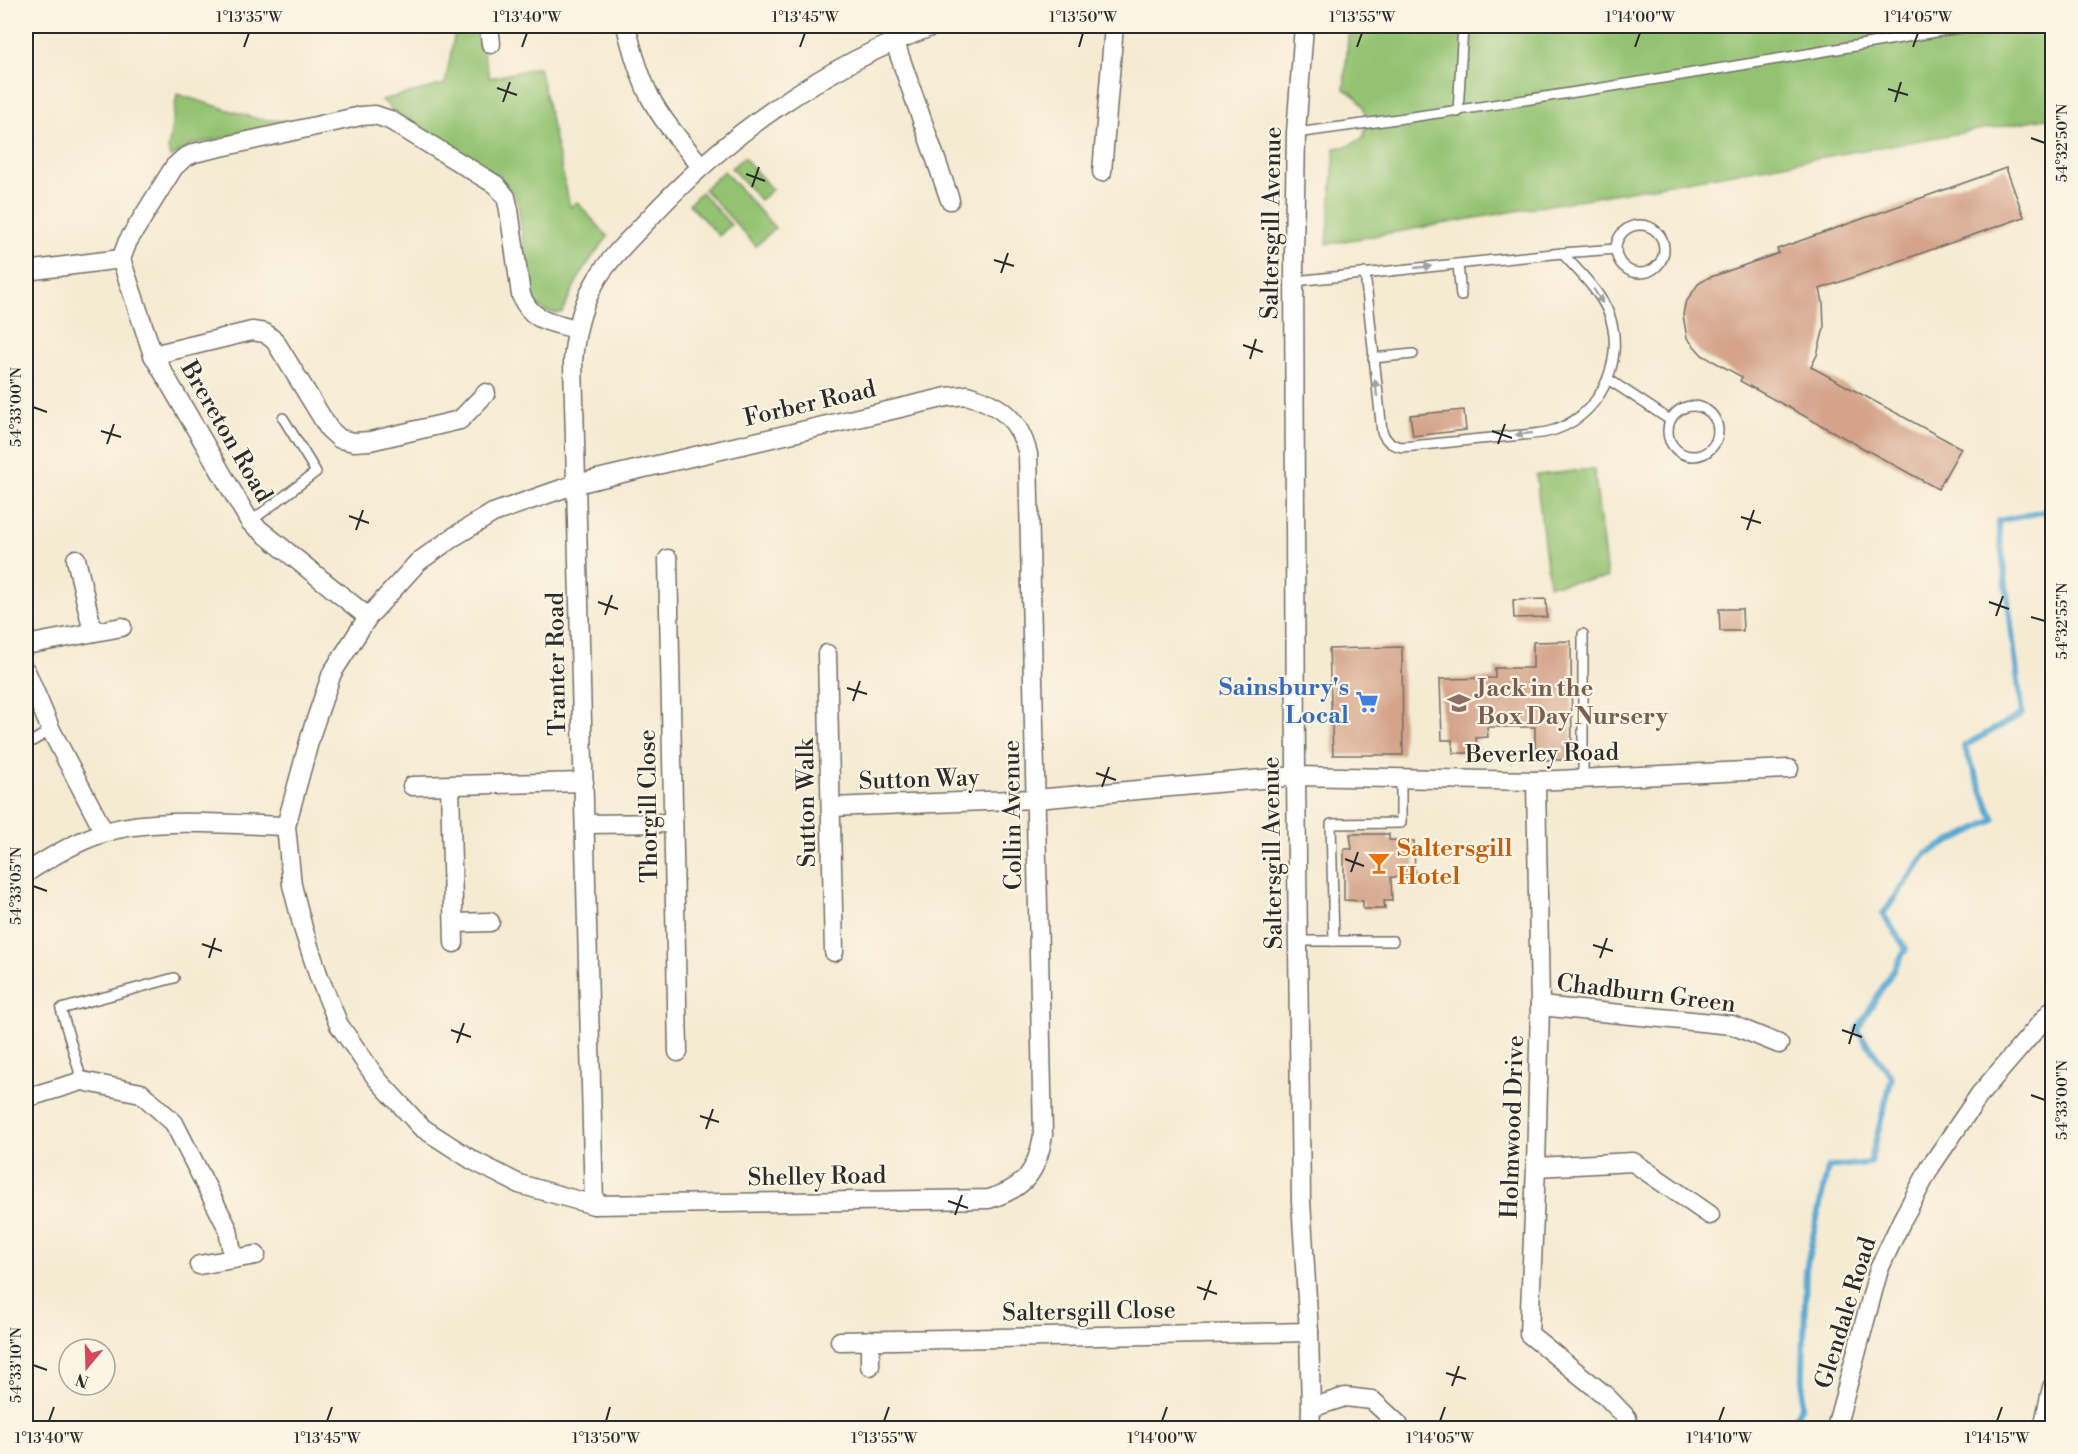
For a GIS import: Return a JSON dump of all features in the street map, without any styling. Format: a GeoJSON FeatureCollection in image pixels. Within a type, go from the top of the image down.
{"type":"FeatureCollection","features":[{"type":"Feature","properties":{"kind":"street"},"geometry":{"type":"LineString","coordinates":[[489,26],[491,44]]}},
{"type":"Feature","properties":{"kind":"street"},"geometry":{"type":"LineString","coordinates":[[626,26],[635,60],[650,97],[668,125],[701,166]]}},
{"type":"Feature","properties":{"kind":"street","name":"Tranter Road"},"geometry":{"type":"LineString","coordinates":[[594,1205],[573,362],[577,329],[597,279],[653,213],[701,166],[797,93],[846,63],[894,40],[933,26]]}},
{"type":"Feature","properties":{"kind":"street"},"geometry":{"type":"LineString","coordinates":[[1102,172],[1114,26]]}},
{"type":"Feature","properties":{"kind":"street","name":"Saltersgill Avenue"},"geometry":{"type":"LineString","coordinates":[[1304,26],[1296,134],[1296,776],[1301,1201],[1309,1332],[1310,1428]]}},
{"type":"Feature","properties":{"kind":"street"},"geometry":{"type":"LineString","coordinates":[[894,40],[950,200]]}},
{"type":"Feature","properties":{"kind":"street"},"geometry":{"type":"LineString","coordinates":[[26,271],[120,259],[174,167],[194,153],[305,127],[375,115],[390,120],[496,185],[506,197],[521,295],[526,307],[536,317],[577,329]]}},
{"type":"Feature","properties":{"kind":"street","name":"Brereton Road"},"geometry":{"type":"LineString","coordinates":[[120,259],[153,355],[250,522],[368,617]]}},
{"type":"Feature","properties":{"kind":"street"},"geometry":{"type":"LineString","coordinates":[[153,355],[252,331],[265,333],[275,340],[330,429],[340,439],[354,442],[370,441],[460,420],[486,393]]}},
{"type":"Feature","properties":{"kind":"street","name":"Forber Road"},"geometry":{"type":"LineString","coordinates":[[286,826],[312,731],[332,674],[368,617],[418,562],[455,536],[494,513],[576,484],[947,397],[967,395],[985,400],[1002,410],[1015,423],[1028,454]]}},
{"type":"Feature","properties":{"kind":"street","name":"Collin Avenue"},"geometry":{"type":"LineString","coordinates":[[1028,454],[1043,1135],[1040,1155],[1032,1172]]}},
{"type":"Feature","properties":{"kind":"street"},"geometry":{"type":"LineString","coordinates":[[76,559],[93,632]]}},
{"type":"Feature","properties":{"kind":"street","name":"Thorgill Close"},"geometry":{"type":"LineString","coordinates":[[668,559],[678,1052]]}},
{"type":"Feature","properties":{"kind":"street"},"geometry":{"type":"LineString","coordinates":[[26,645],[122,627]]}},
{"type":"Feature","properties":{"kind":"street","name":"Sutton Walk"},"geometry":{"type":"LineString","coordinates":[[827,654],[834,952]]}},
{"type":"Feature","properties":{"kind":"street"},"geometry":{"type":"LineString","coordinates":[[26,671],[51,730],[104,832]]}},
{"type":"Feature","properties":{"kind":"street","name":"Beverley Road"},"geometry":{"type":"LineString","coordinates":[[1296,776],[1536,781],[1789,769]]}},
{"type":"Feature","properties":{"kind":"street","name":"Sutton Way"},"geometry":{"type":"LineString","coordinates":[[831,807],[1036,799],[1296,776]]}},
{"type":"Feature","properties":{"kind":"street","name":"Holmwood Drive"},"geometry":{"type":"LineString","coordinates":[[1536,781],[1540,1006],[1536,1167],[1528,1334],[1606,1396],[1627,1418],[1628,1428]]}},
{"type":"Feature","properties":{"kind":"street"},"geometry":{"type":"LineString","coordinates":[[412,786],[584,782]]}},
{"type":"Feature","properties":{"kind":"street"},"geometry":{"type":"LineString","coordinates":[[450,785],[454,943]]}},
{"type":"Feature","properties":{"kind":"street"},"geometry":{"type":"LineString","coordinates":[[26,873],[73,845],[104,832],[132,826],[166,823],[286,826]]}},
{"type":"Feature","properties":{"kind":"street"},"geometry":{"type":"LineString","coordinates":[[585,824],[673,823]]}},
{"type":"Feature","properties":{"kind":"street","name":"Shelley Road"},"geometry":{"type":"LineString","coordinates":[[286,826],[292,885],[303,928],[319,977],[339,1025],[377,1079],[421,1127],[472,1160],[519,1184],[594,1205],[989,1199],[1021,1184],[1032,1172]]}},
{"type":"Feature","properties":{"kind":"street"},"geometry":{"type":"LineString","coordinates":[[454,923],[490,922]]}},
{"type":"Feature","properties":{"kind":"street","name":"Chadburn Green"},"geometry":{"type":"LineString","coordinates":[[1540,1006],[1732,1025],[1779,1044]]}},
{"type":"Feature","properties":{"kind":"street","name":"Glendale Road"},"geometry":{"type":"LineString","coordinates":[[1836,1428],[1879,1269],[1902,1220],[1931,1166],[1980,1094],[2052,1010]]}},
{"type":"Feature","properties":{"kind":"street"},"geometry":{"type":"LineString","coordinates":[[26,1098],[82,1081],[141,1093],[174,1123],[228,1229],[233,1259]]}},
{"type":"Feature","properties":{"kind":"street"},"geometry":{"type":"LineString","coordinates":[[1536,1167],[1633,1162],[1710,1215]]}},
{"type":"Feature","properties":{"kind":"street"},"geometry":{"type":"LineString","coordinates":[[199,1265],[256,1255]]}},
{"type":"Feature","properties":{"kind":"street","name":"Saltersgill Close"},"geometry":{"type":"LineString","coordinates":[[840,1341],[1309,1332]]}},
{"type":"Feature","properties":{"kind":"street"},"geometry":{"type":"LineString","coordinates":[[870,1340],[870,1366]]}},
{"type":"Feature","properties":{"kind":"street"},"geometry":{"type":"LineString","coordinates":[[2043,1428],[2052,1387]]}},
{"type":"Feature","properties":{"kind":"street"},"geometry":{"type":"LineString","coordinates":[[1311,1408],[1345,1397],[1372,1400],[1400,1428]]}},
{"type":"Feature","properties":{"kind":"lane"},"geometry":{"type":"LineString","coordinates":[[1458,112],[1462,26]]}},
{"type":"Feature","properties":{"kind":"lane"},"geometry":{"type":"LineString","coordinates":[[1296,134],[1458,112],[1653,81],[1970,26]]}},
{"type":"Feature","properties":{"kind":"lane"},"geometry":{"type":"LineString","coordinates":[[1639,224],[1654,228],[1663,241],[1664,249],[1659,264],[1652,270],[1636,273],[1622,265],[1616,249],[1617,242],[1625,229],[1639,224]]}},
{"type":"Feature","properties":{"kind":"lane"},"geometry":{"type":"LineString","coordinates":[[1295,281],[1616,249]]}},
{"type":"Feature","properties":{"kind":"lane"},"geometry":{"type":"LineString","coordinates":[[1365,273],[1382,432],[1392,446],[1402,447],[1548,432],[1573,422],[1592,405],[1608,379],[1615,356],[1615,335],[1608,312],[1593,287],[1562,253]]}},
{"type":"Feature","properties":{"kind":"lane"},"geometry":{"type":"LineString","coordinates":[[1458,264],[1461,296]]}},
{"type":"Feature","properties":{"kind":"lane"},"geometry":{"type":"LineString","coordinates":[[1373,358],[1413,354]]}},
{"type":"Feature","properties":{"kind":"lane"},"geometry":{"type":"LineString","coordinates":[[1608,379],[1670,420]]}},
{"type":"Feature","properties":{"kind":"lane"},"geometry":{"type":"LineString","coordinates":[[1698,406],[1713,415],[1718,431],[1717,440],[1707,452],[1699,456],[1683,454],[1671,444],[1667,428],[1670,420],[1682,408],[1698,406]]}},
{"type":"Feature","properties":{"kind":"lane"},"geometry":{"type":"LineString","coordinates":[[250,522],[316,472],[283,418]]}},
{"type":"Feature","properties":{"kind":"lane"},"geometry":{"type":"LineString","coordinates":[[1583,634],[1583,779]]}},
{"type":"Feature","properties":{"kind":"lane"},"geometry":{"type":"LineString","coordinates":[[26,745],[51,730]]}},
{"type":"Feature","properties":{"kind":"lane"},"geometry":{"type":"LineString","coordinates":[[1334,941],[1332,824],[1401,823],[1401,778]]}},
{"type":"Feature","properties":{"kind":"lane"},"geometry":{"type":"LineString","coordinates":[[1298,941],[1393,941]]}},
{"type":"Feature","properties":{"kind":"lane"},"geometry":{"type":"LineString","coordinates":[[82,1081],[61,1009],[174,978]]}},
{"type":"Feature","properties":{"kind":"green space"},"geometry":{"type":"Polygon","coordinates":[[[456,26],[476,26],[490,78],[539,67],[570,207],[577,202],[608,237],[582,273],[562,313],[543,310],[530,296],[518,205],[514,195],[501,178],[390,108],[382,100],[445,84],[456,26]]]}},
{"type":"Feature","properties":{"kind":"green space"},"geometry":{"type":"Polygon","coordinates":[[[1349,26],[2052,26],[2052,117],[1327,244],[1335,148],[1349,146],[1364,137],[1364,109],[1358,99],[1344,89],[1349,26]]]}},
{"type":"Feature","properties":{"kind":"green space"},"geometry":{"type":"Polygon","coordinates":[[[177,94],[258,119],[293,122],[191,145],[171,158],[168,150],[177,94]]]}},
{"type":"Feature","properties":{"kind":"green space"},"geometry":{"type":"Polygon","coordinates":[[[744,157],[772,190],[760,200],[731,168],[744,157]]]}},
{"type":"Feature","properties":{"kind":"green space"},"geometry":{"type":"Polygon","coordinates":[[[724,171],[775,228],[756,246],[704,189],[724,171]]]}},
{"type":"Feature","properties":{"kind":"green space"},"geometry":{"type":"Polygon","coordinates":[[[701,192],[731,225],[719,236],[689,204],[701,192]]]}},
{"type":"Feature","properties":{"kind":"green space"},"geometry":{"type":"Polygon","coordinates":[[[1594,469],[1607,578],[1549,585],[1536,475],[1594,469]]]}},
{"type":"Feature","properties":{"kind":"building"},"geometry":{"type":"Polygon","coordinates":[[[2006,168],[2024,217],[1820,289],[1824,328],[1817,355],[1811,367],[1961,448],[1938,489],[1740,381],[1742,377],[1702,355],[1687,338],[1683,315],[1685,304],[1698,284],[1708,278],[1779,253],[1777,249],[2006,168]]]}},
{"type":"Feature","properties":{"kind":"building"},"geometry":{"type":"Polygon","coordinates":[[[1464,410],[1466,430],[1413,436],[1410,415],[1464,410]]]}},
{"type":"Feature","properties":{"kind":"building"},"geometry":{"type":"Polygon","coordinates":[[[1546,599],[1547,617],[1514,618],[1513,600],[1546,599]]]}},
{"type":"Feature","properties":{"kind":"building"},"geometry":{"type":"Polygon","coordinates":[[[1719,609],[1742,609],[1743,631],[1720,631],[1719,609]]]}},
{"type":"Feature","properties":{"kind":"building"},"geometry":{"type":"Polygon","coordinates":[[[1571,641],[1572,760],[1535,760],[1535,727],[1487,727],[1488,737],[1476,738],[1477,753],[1453,753],[1452,740],[1442,740],[1440,679],[1495,678],[1495,668],[1533,668],[1533,642],[1571,641]]]}},
{"type":"Feature","properties":{"kind":"building","name":"Sainsbury's Local"},"geometry":{"type":"Polygon","coordinates":[[[1402,647],[1403,755],[1333,755],[1329,649],[1402,647]]]}},
{"type":"Feature","properties":{"kind":"building","name":"Saltersgill Hotel"},"geometry":{"type":"Polygon","coordinates":[[[1350,834],[1389,834],[1389,840],[1414,841],[1415,878],[1391,877],[1392,901],[1384,901],[1385,909],[1363,909],[1363,901],[1344,900],[1344,849],[1352,849],[1350,834]]]}},
{"type":"Feature","properties":{"kind":"waterway"},"geometry":{"type":"LineString","coordinates":[[1789,1428],[1802,1406],[1806,1269],[1828,1167],[1870,1163],[1892,1077],[1857,1030],[1906,949],[1883,914],[1927,853],[1994,820],[1964,746],[2022,714],[1998,521],[2052,510]]}},
{"type":"Feature","properties":{"kind":"place","name":"Sainsbury's Local"},"geometry":{"type":"Point","coordinates":[1367,702]}},
{"type":"Feature","properties":{"kind":"place","name":"Jack in the Box Day Nursery"},"geometry":{"type":"Point","coordinates":[1459,703]}},
{"type":"Feature","properties":{"kind":"place","name":"Saltersgill Hotel"},"geometry":{"type":"Point","coordinates":[1379,863]}}]}
